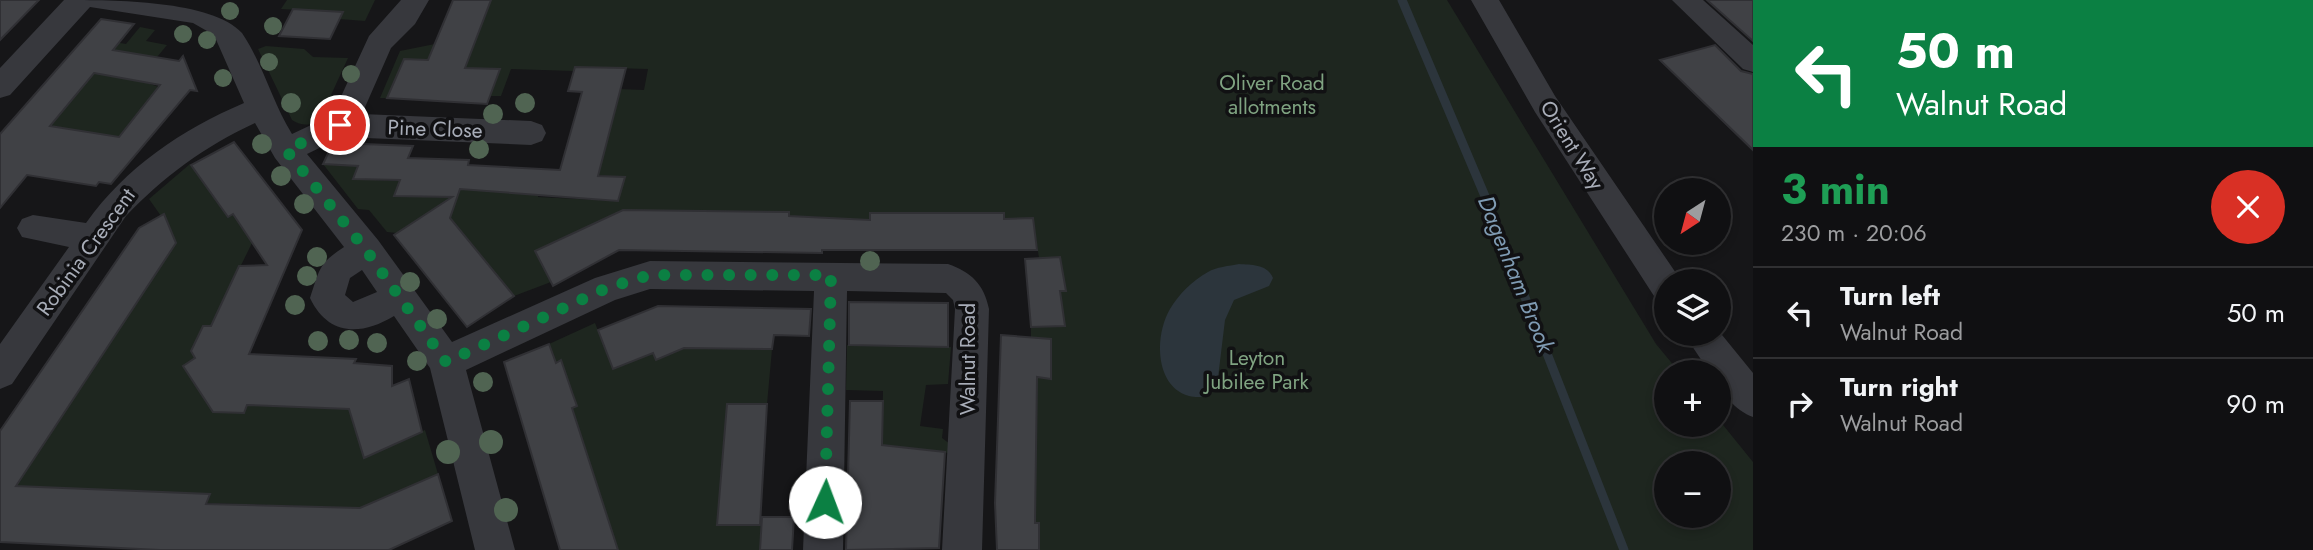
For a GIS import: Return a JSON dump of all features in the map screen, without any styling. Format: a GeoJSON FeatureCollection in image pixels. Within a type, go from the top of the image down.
{"type":"FeatureCollection","features":[{"type":"Feature","properties":{"kind":"street"},"geometry":{"type":"LineString","coordinates":[[0,87],[80,0]]}},
{"type":"Feature","properties":{"kind":"street"},"geometry":{"type":"LineString","coordinates":[[99,0],[176,5],[224,28],[233,41],[261,108],[286,150],[366,250],[446,362],[489,548]]}},
{"type":"Feature","properties":{"kind":"street"},"geometry":{"type":"LineString","coordinates":[[286,150],[340,125],[351,108],[379,43],[405,17],[415,0]]}},
{"type":"Feature","properties":{"kind":"street","name":"Orient Way"},"geometry":{"type":"LineString","coordinates":[[1485,0],[1545,104],[1655,269]]}},
{"type":"Feature","properties":{"kind":"street"},"geometry":{"type":"LineString","coordinates":[[1686,0],[1753,62]]}},
{"type":"Feature","properties":{"kind":"street","name":"Robinia Crescent"},"geometry":{"type":"LineString","coordinates":[[0,373],[114,207],[162,162],[223,124],[261,108]]}},
{"type":"Feature","properties":{"kind":"street","name":"Pine Close"},"geometry":{"type":"LineString","coordinates":[[340,125],[531,133]]}},
{"type":"Feature","properties":{"kind":"street"},"geometry":{"type":"LineString","coordinates":[[33,228],[93,239]]}},
{"type":"Feature","properties":{"kind":"street"},"geometry":{"type":"LineString","coordinates":[[366,250],[336,271],[327,298],[334,309],[355,318],[370,314],[399,295]]}},
{"type":"Feature","properties":{"kind":"street","name":"Walnut Road"},"geometry":{"type":"LineString","coordinates":[[446,362],[607,288],[650,275],[948,278],[968,292],[972,309],[962,550]]}},
{"type":"Feature","properties":{"kind":"street"},"geometry":{"type":"LineString","coordinates":[[822,550],[831,275]]}},
{"type":"Feature","properties":{"kind":"street"},"geometry":{"type":"LineString","coordinates":[[1709,346],[1753,401]]}},
{"type":"Feature","properties":{"kind":"green space"},"geometry":{"type":"Polygon","coordinates":[[[287,0],[375,0],[365,21],[339,19],[342,12],[281,9],[287,0]]]}},
{"type":"Feature","properties":{"kind":"green space"},"geometry":{"type":"Polygon","coordinates":[[[491,0],[1447,0],[1654,341],[1654,346],[1658,346],[1669,360],[1654,360],[1654,437],[1731,437],[1731,435],[1753,462],[1753,550],[1032,550],[1001,520],[1035,506],[1037,377],[1050,379],[1031,338],[1031,327],[1064,326],[1060,291],[1066,291],[1039,258],[1033,218],[1004,219],[1003,213],[870,213],[870,220],[823,220],[823,217],[789,216],[789,212],[535,251],[551,282],[514,296],[468,241],[423,216],[397,233],[387,232],[369,210],[358,209],[323,164],[358,166],[353,179],[400,181],[395,196],[457,198],[461,187],[539,193],[538,197],[618,201],[624,177],[595,175],[600,168],[619,97],[617,89],[644,90],[648,69],[511,69],[501,96],[490,96],[497,75],[448,72],[451,61],[405,59],[387,98],[380,98],[400,51],[435,44],[436,40],[475,41],[491,0]]]}},
{"type":"Feature","properties":{"kind":"green space"},"geometry":{"type":"Polygon","coordinates":[[[140,27],[155,30],[146,41],[167,45],[138,80],[159,87],[119,138],[48,125],[100,65],[109,41],[126,44],[140,27]]]}},
{"type":"Feature","properties":{"kind":"green space"},"geometry":{"type":"Polygon","coordinates":[[[266,46],[304,49],[313,57],[348,58],[331,95],[338,96],[320,120],[307,125],[292,120],[258,49],[266,46]]]}},
{"type":"Feature","properties":{"kind":"green space"},"geometry":{"type":"Polygon","coordinates":[[[190,164],[228,217],[233,214],[252,243],[211,326],[203,326],[191,351],[195,358],[247,404],[366,406],[364,458],[425,430],[438,474],[360,508],[207,503],[210,494],[38,488],[26,509],[0,483],[166,258],[161,240],[173,234],[164,215],[161,216],[149,199],[190,164]]]}},
{"type":"Feature","properties":{"kind":"green space"},"geometry":{"type":"Polygon","coordinates":[[[595,323],[613,369],[653,353],[656,360],[686,348],[772,349],[767,404],[727,405],[717,525],[762,525],[760,550],[617,550],[571,408],[576,406],[561,361],[556,363],[549,344],[595,323]]]}},
{"type":"Feature","properties":{"kind":"green space"},"geometry":{"type":"Polygon","coordinates":[[[847,345],[951,347],[948,384],[926,385],[920,426],[943,429],[942,438],[950,444],[949,453],[910,449],[881,484],[883,391],[846,390],[847,345]]]}},
{"type":"Feature","properties":{"kind":"shaded area"},"geometry":{"type":"Polygon","coordinates":[[[1239,264],[1263,268],[1273,278],[1269,286],[1234,300],[1225,320],[1217,386],[1204,396],[1189,396],[1178,391],[1164,372],[1160,346],[1165,320],[1177,298],[1197,279],[1215,269],[1239,264]]]}},
{"type":"Feature","properties":{"kind":"building"},"geometry":{"type":"Polygon","coordinates":[[[0,0],[39,0],[0,40],[0,0]]]}},
{"type":"Feature","properties":{"kind":"building"},"geometry":{"type":"Polygon","coordinates":[[[453,0],[491,0],[465,68],[500,69],[487,104],[387,98],[404,59],[428,60],[453,0]]]}},
{"type":"Feature","properties":{"kind":"building"},"geometry":{"type":"Polygon","coordinates":[[[1707,0],[1753,0],[1753,41],[1707,0]]]}},
{"type":"Feature","properties":{"kind":"building"},"geometry":{"type":"Polygon","coordinates":[[[293,9],[343,12],[330,39],[279,36],[293,9]]]}},
{"type":"Feature","properties":{"kind":"building"},"geometry":{"type":"Polygon","coordinates":[[[101,19],[134,24],[113,50],[179,61],[183,56],[197,91],[190,90],[111,184],[99,182],[96,186],[27,175],[0,208],[0,134],[101,19]],[[94,73],[50,126],[119,137],[160,85],[94,73]]]}},
{"type":"Feature","properties":{"kind":"building"},"geometry":{"type":"Polygon","coordinates":[[[1715,45],[1741,71],[1753,74],[1753,150],[1660,60],[1715,45]]]}},
{"type":"Feature","properties":{"kind":"building"},"geometry":{"type":"Polygon","coordinates":[[[575,67],[626,68],[598,176],[625,177],[618,201],[460,189],[450,218],[514,296],[467,327],[394,235],[452,197],[394,196],[400,180],[353,179],[358,166],[323,164],[332,145],[337,143],[413,146],[408,158],[469,160],[468,165],[560,170],[582,92],[568,91],[575,67]]]}},
{"type":"Feature","properties":{"kind":"building"},"geometry":{"type":"Polygon","coordinates":[[[234,142],[302,230],[249,354],[356,359],[354,363],[392,366],[392,386],[409,379],[422,432],[364,458],[349,409],[247,405],[244,413],[213,412],[183,366],[195,358],[191,351],[203,326],[211,326],[239,266],[267,265],[233,214],[228,217],[191,165],[234,142]]]}},
{"type":"Feature","properties":{"kind":"building"},"geometry":{"type":"Polygon","coordinates":[[[623,210],[789,212],[789,216],[870,220],[870,213],[1004,213],[1004,219],[1033,218],[1037,250],[822,250],[822,253],[619,250],[553,286],[535,251],[623,210]]]}},
{"type":"Feature","properties":{"kind":"building"},"geometry":{"type":"Polygon","coordinates":[[[164,214],[176,243],[16,486],[210,494],[206,504],[360,508],[438,474],[452,521],[389,550],[160,550],[0,542],[0,431],[139,228],[164,214]]]}},
{"type":"Feature","properties":{"kind":"building"},"geometry":{"type":"Polygon","coordinates":[[[1060,257],[1066,291],[1060,291],[1065,326],[1031,327],[1025,259],[1060,257]]]}},
{"type":"Feature","properties":{"kind":"building"},"geometry":{"type":"Polygon","coordinates":[[[849,302],[948,303],[948,347],[849,345],[849,302]]]}},
{"type":"Feature","properties":{"kind":"building"},"geometry":{"type":"Polygon","coordinates":[[[658,306],[811,309],[809,336],[774,335],[772,349],[684,348],[656,360],[653,353],[613,369],[598,330],[658,306]]]}},
{"type":"Feature","properties":{"kind":"building"},"geometry":{"type":"Polygon","coordinates":[[[1001,335],[1051,339],[1051,379],[1037,377],[1035,523],[1039,523],[1039,550],[997,550],[995,503],[1001,335]]]}},
{"type":"Feature","properties":{"kind":"building"},"geometry":{"type":"Polygon","coordinates":[[[549,344],[556,363],[561,360],[577,406],[572,408],[618,550],[560,550],[504,362],[549,344]]]}},
{"type":"Feature","properties":{"kind":"building"},"geometry":{"type":"Polygon","coordinates":[[[850,401],[883,401],[882,445],[945,452],[939,548],[846,550],[850,401]]]}},
{"type":"Feature","properties":{"kind":"building"},"geometry":{"type":"Polygon","coordinates":[[[727,404],[767,404],[760,525],[717,525],[727,404]]]}},
{"type":"Feature","properties":{"kind":"building"},"geometry":{"type":"Polygon","coordinates":[[[762,517],[794,517],[792,550],[760,550],[762,517]]]}},
{"type":"Feature","properties":{"kind":"waterway","name":"Dagenham Brook"},"geometry":{"type":"LineString","coordinates":[[1402,0],[1490,208],[1624,550]]}},
{"type":"Feature","properties":{"kind":"route"},"geometry":{"type":"LineString","coordinates":[[340,125],[286,150],[366,250],[446,362],[607,288],[650,275],[831,275],[825,502]]}},
{"type":"Feature","properties":{"kind":"park label","name":"Oliver Road allotments"},"geometry":{"type":"Point","coordinates":[1272,95]}},
{"type":"Feature","properties":{"kind":"park label","name":"Leyton Jubilee Park"},"geometry":{"type":"Point","coordinates":[1257,370]}}]}
